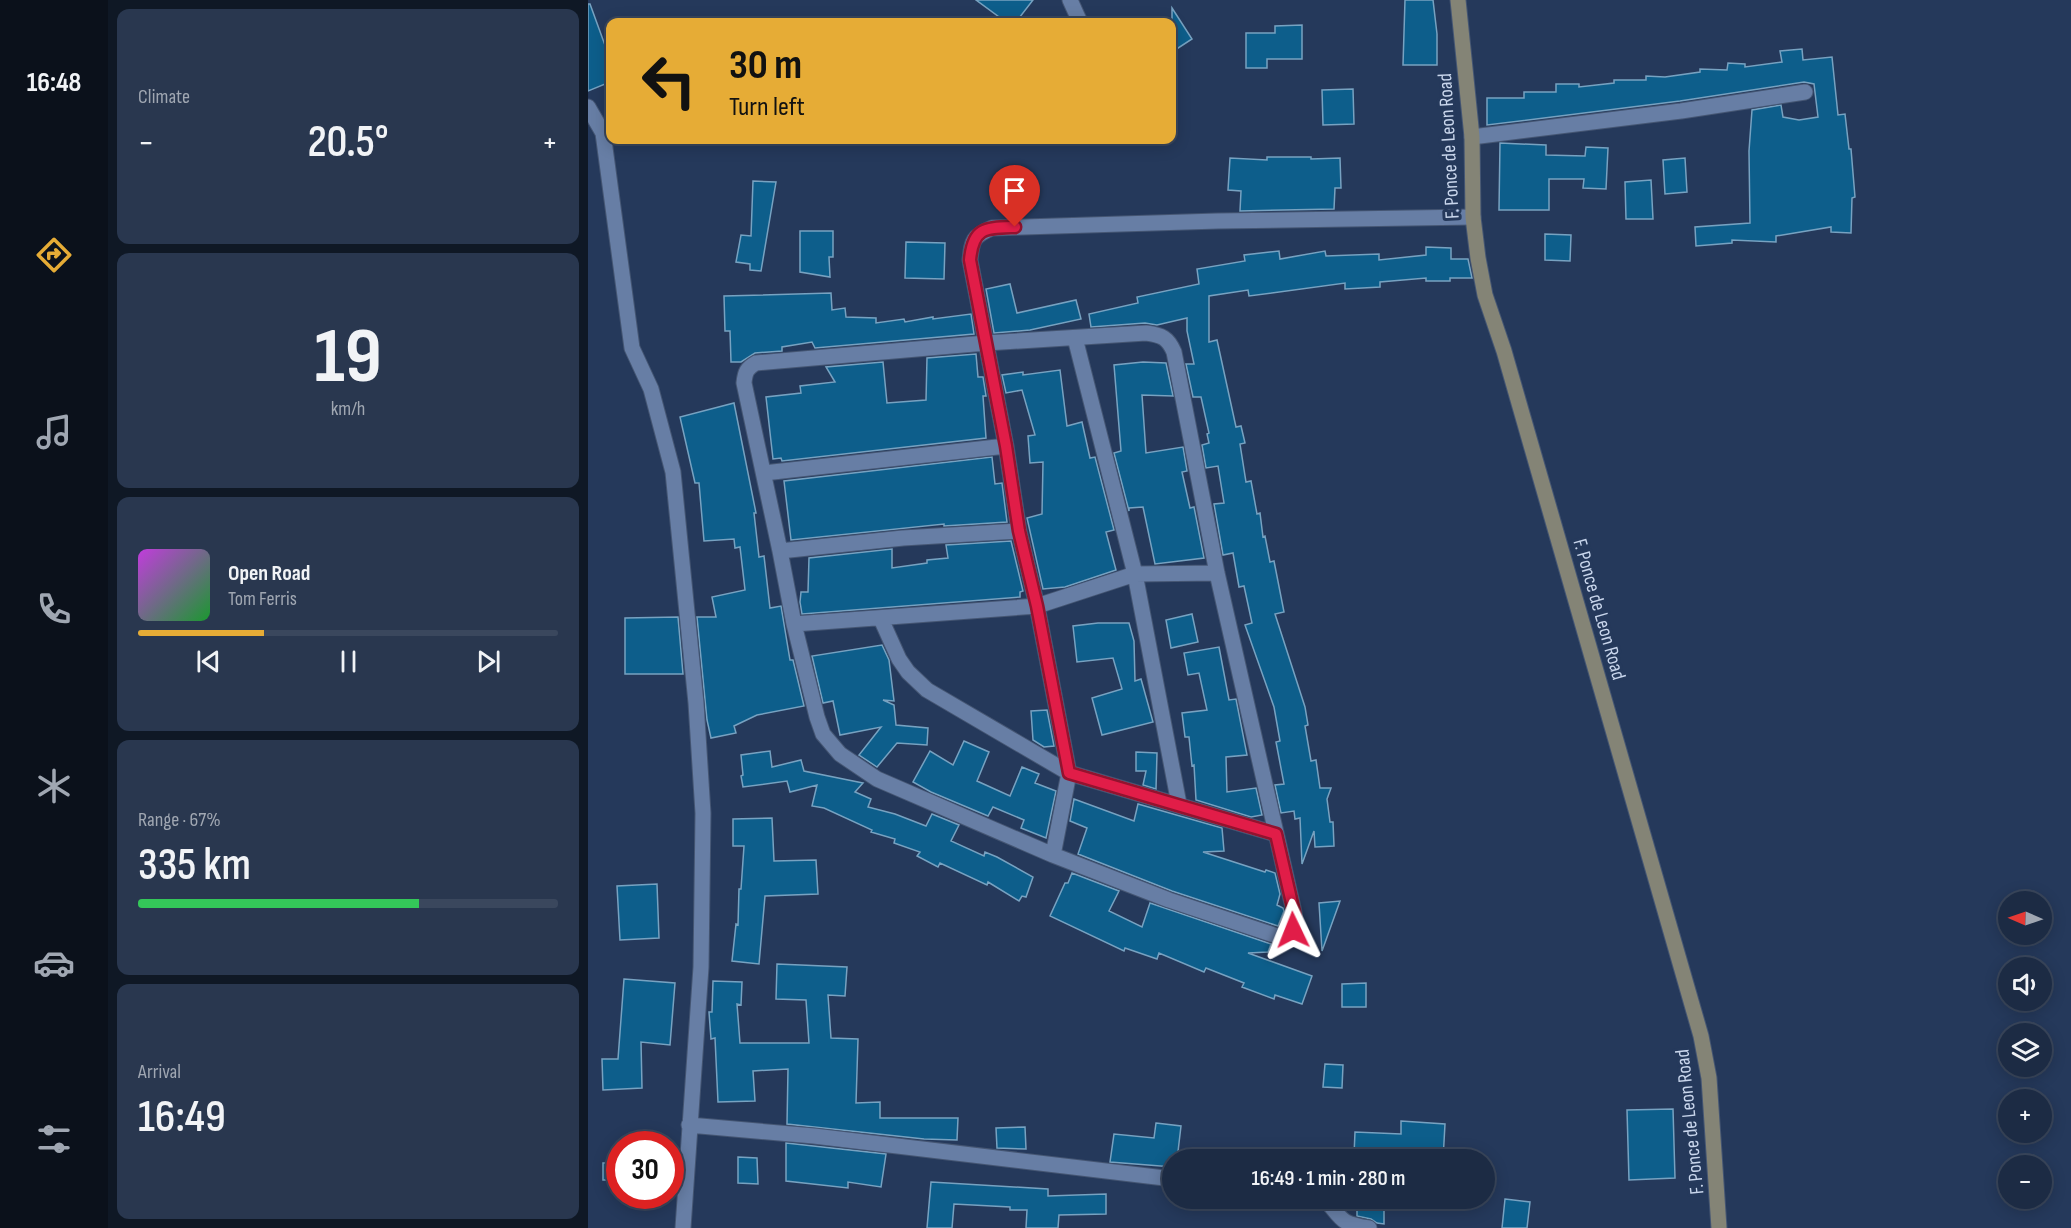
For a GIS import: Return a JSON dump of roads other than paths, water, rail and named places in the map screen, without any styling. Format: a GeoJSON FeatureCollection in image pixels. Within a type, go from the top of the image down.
{"type":"FeatureCollection","features":[{"type":"Feature","properties":{"kind":"street"},"geometry":{"type":"LineString","coordinates":[[1070,0],[1078,18]]}},
{"type":"Feature","properties":{"kind":"street","name":"F. Ponce de Leon Road"},"geometry":{"type":"LineString","coordinates":[[1458,0],[1472,137],[1473,217],[1485,295],[1510,374],[1701,1036],[1709,1078],[1719,1228]]}},
{"type":"Feature","properties":{"kind":"street"},"geometry":{"type":"LineString","coordinates":[[1472,137],[1681,111],[1805,92]]}},
{"type":"Feature","properties":{"kind":"street"},"geometry":{"type":"LineString","coordinates":[[588,107],[603,133],[633,348],[651,389],[673,472],[696,703],[703,813],[701,967],[683,1228]]}},
{"type":"Feature","properties":{"kind":"street"},"geometry":{"type":"LineString","coordinates":[[1053,855],[1069,773],[1037,606],[1019,531],[1006,446],[970,260],[972,242],[979,233],[992,228],[1473,217]]}},
{"type":"Feature","properties":{"kind":"street"},"geometry":{"type":"LineString","coordinates":[[1146,333],[1160,335],[1169,340],[1174,352],[1217,573],[1296,923],[1293,930],[1287,933],[1277,936],[1169,900],[1053,855],[877,779],[840,754],[823,734],[794,624],[744,383],[748,367],[756,363],[986,343],[1075,338],[1146,333]]}},
{"type":"Feature","properties":{"kind":"street"},"geometry":{"type":"LineString","coordinates":[[1075,338],[1135,574],[1179,804]]}},
{"type":"Feature","properties":{"kind":"street"},"geometry":{"type":"LineString","coordinates":[[764,472],[1006,446]]}},
{"type":"Feature","properties":{"kind":"street"},"geometry":{"type":"LineString","coordinates":[[780,551],[903,538],[1019,531]]}},
{"type":"Feature","properties":{"kind":"street"},"geometry":{"type":"LineString","coordinates":[[794,624],[1037,606],[1135,574],[1217,573]]}},
{"type":"Feature","properties":{"kind":"street"},"geometry":{"type":"LineString","coordinates":[[881,619],[908,672],[927,690],[1069,773],[1276,834]]}},
{"type":"Feature","properties":{"kind":"street"},"geometry":{"type":"LineString","coordinates":[[689,1125],[825,1138],[1162,1178]]}},
{"type":"Feature","properties":{"kind":"street"},"geometry":{"type":"LineString","coordinates":[[1332,1209],[1341,1220],[1369,1228]]}}]}
